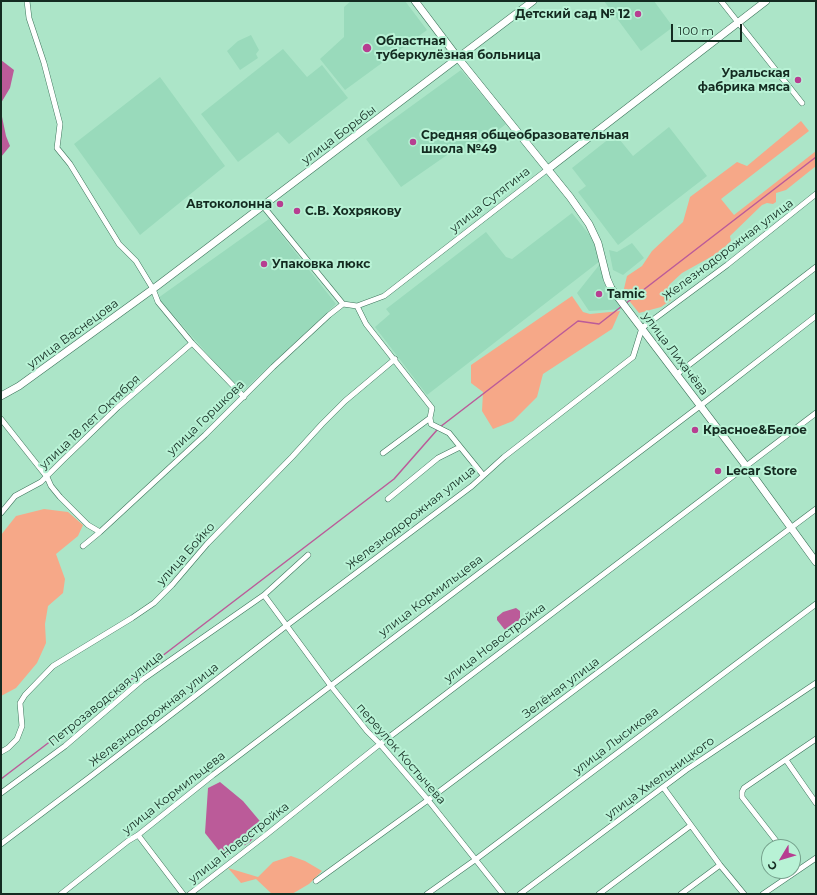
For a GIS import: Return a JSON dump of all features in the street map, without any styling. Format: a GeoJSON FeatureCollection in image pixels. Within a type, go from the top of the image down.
{"type":"FeatureCollection","features":[{"type":"Feature","properties":{"kind":"street"},"geometry":{"type":"LineString","coordinates":[[27,1],[29,18],[44,62],[60,124],[57,148],[70,164],[119,244],[136,260],[155,288],[158,302],[192,343],[244,397]]}},
{"type":"Feature","properties":{"kind":"street","name":"улица Лихачёва"},"geometry":{"type":"LineString","coordinates":[[415,1],[458,58],[548,169],[589,224],[598,243],[607,279],[611,288],[746,466],[816,562]]}},
{"type":"Feature","properties":{"kind":"street","name":"улица Борьбы"},"geometry":{"type":"LineString","coordinates":[[155,288],[533,1]]}},
{"type":"Feature","properties":{"kind":"street"},"geometry":{"type":"LineString","coordinates":[[722,1],[802,103]]}},
{"type":"Feature","properties":{"kind":"street","name":"улица Сутягина"},"geometry":{"type":"LineString","coordinates":[[358,306],[384,296],[766,1]]}},
{"type":"Feature","properties":{"kind":"street","name":"Железнодорожная улица"},"geometry":{"type":"LineString","coordinates":[[1,844],[472,486],[522,442],[633,357],[642,328],[727,265],[816,194]]}},
{"type":"Feature","properties":{"kind":"street"},"geometry":{"type":"LineString","coordinates":[[263,206],[343,304],[358,306],[366,324],[432,408],[430,418],[431,424],[449,433],[483,475]]}},
{"type":"Feature","properties":{"kind":"street"},"geometry":{"type":"LineString","coordinates":[[677,374],[816,267]]}},
{"type":"Feature","properties":{"kind":"street","name":"улица Васнецова"},"geometry":{"type":"LineString","coordinates":[[1,396],[19,386],[155,288]]}},
{"type":"Feature","properties":{"kind":"street","name":"улица Горшкова"},"geometry":{"type":"LineString","coordinates":[[83,546],[100,532],[244,397],[329,315],[343,304]]}},
{"type":"Feature","properties":{"kind":"street","name":"улица Кормильцева"},"geometry":{"type":"LineString","coordinates":[[61,894],[128,841],[138,835],[212,775],[331,686],[494,560],[700,406],[816,316]]}},
{"type":"Feature","properties":{"kind":"street","name":"улица 18 лет Октября"},"geometry":{"type":"LineString","coordinates":[[1,513],[15,496],[42,482],[62,460],[118,407],[192,343]]}},
{"type":"Feature","properties":{"kind":"street","name":"улица Бойко"},"geometry":{"type":"LineString","coordinates":[[1,752],[8,748],[17,739],[22,726],[20,703],[25,695],[53,666],[154,603],[172,586],[207,544],[322,424],[345,401],[395,360]]}},
{"type":"Feature","properties":{"kind":"street","name":"улица Новостройка"},"geometry":{"type":"LineString","coordinates":[[190,894],[380,744],[816,413]]}},
{"type":"Feature","properties":{"kind":"street"},"geometry":{"type":"LineString","coordinates":[[383,453],[430,418]]}},
{"type":"Feature","properties":{"kind":"street"},"geometry":{"type":"LineString","coordinates":[[1,419],[47,477],[51,486],[60,497],[88,525],[100,532]]}},
{"type":"Feature","properties":{"kind":"street"},"geometry":{"type":"LineString","coordinates":[[388,500],[438,458],[460,447]]}},
{"type":"Feature","properties":{"kind":"street","name":"Зелёная улица"},"geometry":{"type":"LineString","coordinates":[[316,881],[428,800],[816,509]]}},
{"type":"Feature","properties":{"kind":"street","name":"Петрозаводская улица"},"geometry":{"type":"LineString","coordinates":[[1,793],[65,746],[142,680],[264,595],[308,556]]}},
{"type":"Feature","properties":{"kind":"street","name":"переулок Костычева"},"geometry":{"type":"LineString","coordinates":[[264,595],[366,731],[380,744],[428,800],[503,894]]}},
{"type":"Feature","properties":{"kind":"street","name":"улица Лысикова"},"geometry":{"type":"LineString","coordinates":[[427,894],[475,860],[816,604]]}},
{"type":"Feature","properties":{"kind":"street","name":"улица Хмельницкого"},"geometry":{"type":"LineString","coordinates":[[520,894],[663,787],[816,683]]}},
{"type":"Feature","properties":{"kind":"street"},"geometry":{"type":"LineString","coordinates":[[775,839],[742,797],[742,792],[744,788],[816,739]]}},
{"type":"Feature","properties":{"kind":"street"},"geometry":{"type":"LineString","coordinates":[[786,760],[816,803]]}},
{"type":"Feature","properties":{"kind":"street"},"geometry":{"type":"LineString","coordinates":[[663,787],[690,826],[744,894]]}},
{"type":"Feature","properties":{"kind":"street"},"geometry":{"type":"LineString","coordinates":[[599,894],[690,826]]}},
{"type":"Feature","properties":{"kind":"street"},"geometry":{"type":"LineString","coordinates":[[138,835],[183,894]]}},
{"type":"Feature","properties":{"kind":"street"},"geometry":{"type":"LineString","coordinates":[[801,868],[816,858]]}},
{"type":"Feature","properties":{"kind":"street"},"geometry":{"type":"LineString","coordinates":[[681,894],[720,865]]}},
{"type":"Feature","properties":{"kind":"street"},"geometry":{"type":"LineString","coordinates":[[763,894],[785,879]]}},
{"type":"Feature","properties":{"kind":"shaded area","name":"Областная туберкулёзная больница"},"geometry":{"type":"Polygon","coordinates":[[[351,1],[405,1],[427,30],[345,90],[320,59],[344,37],[344,7],[351,1]]]}},
{"type":"Feature","properties":{"kind":"shaded area","name":"Детский сад № 12"},"geometry":{"type":"Polygon","coordinates":[[[604,1],[654,1],[673,27],[641,51],[604,1]]]}},
{"type":"Feature","properties":{"kind":"shaded area"},"geometry":{"type":"Polygon","coordinates":[[[251,35],[259,50],[256,54],[258,58],[240,70],[227,51],[238,41],[251,35]]]}},
{"type":"Feature","properties":{"kind":"shaded area"},"geometry":{"type":"Polygon","coordinates":[[[283,49],[307,77],[322,65],[348,98],[289,144],[278,132],[238,162],[201,114],[283,49]]]}},
{"type":"Feature","properties":{"kind":"shaded area"},"geometry":{"type":"Polygon","coordinates":[[[1,60],[14,70],[10,88],[1,103],[1,60]]]}},
{"type":"Feature","properties":{"kind":"shaded area"},"geometry":{"type":"Polygon","coordinates":[[[461,70],[506,124],[467,154],[460,146],[401,187],[366,139],[461,70]]]}},
{"type":"Feature","properties":{"kind":"shaded area"},"geometry":{"type":"Polygon","coordinates":[[[160,77],[225,166],[140,235],[74,144],[160,77]]]}},
{"type":"Feature","properties":{"kind":"shaded area"},"geometry":{"type":"Polygon","coordinates":[[[1,112],[6,136],[10,146],[1,157],[1,112]]]}},
{"type":"Feature","properties":{"kind":"shaded area"},"geometry":{"type":"Polygon","coordinates":[[[801,121],[809,131],[721,199],[734,215],[816,151],[816,166],[786,190],[776,193],[776,202],[773,204],[767,203],[762,205],[730,236],[731,241],[718,253],[682,273],[669,285],[671,300],[661,307],[639,313],[623,293],[627,276],[642,266],[652,251],[683,222],[690,197],[737,162],[747,166],[801,121]]]}},
{"type":"Feature","properties":{"kind":"shaded area"},"geometry":{"type":"Polygon","coordinates":[[[669,127],[707,176],[618,245],[578,192],[586,186],[572,168],[615,134],[633,156],[669,127]]]}},
{"type":"Feature","properties":{"kind":"shaded area"},"geometry":{"type":"Polygon","coordinates":[[[572,213],[592,238],[600,261],[427,395],[375,327],[390,314],[386,309],[486,232],[506,257],[512,259],[572,213]]]}},
{"type":"Feature","properties":{"kind":"shaded area"},"geometry":{"type":"Polygon","coordinates":[[[269,219],[336,304],[244,390],[234,384],[158,298],[269,219]]]}},
{"type":"Feature","properties":{"kind":"shaded area"},"geometry":{"type":"Polygon","coordinates":[[[632,243],[644,258],[623,275],[613,270],[609,250],[617,252],[632,243]]]}},
{"type":"Feature","properties":{"kind":"shaded area"},"geometry":{"type":"Polygon","coordinates":[[[600,264],[625,309],[589,311],[577,293],[600,264]]]}},
{"type":"Feature","properties":{"kind":"shaded area"},"geometry":{"type":"Polygon","coordinates":[[[572,296],[583,312],[590,314],[620,311],[612,329],[543,374],[537,397],[513,421],[493,429],[482,411],[483,392],[471,383],[471,365],[572,296]]]}},
{"type":"Feature","properties":{"kind":"shaded area"},"geometry":{"type":"Polygon","coordinates":[[[44,509],[68,512],[83,525],[78,536],[56,554],[65,579],[63,593],[48,606],[45,624],[46,643],[37,663],[16,688],[1,696],[1,535],[16,516],[44,509]]]}},
{"type":"Feature","properties":{"kind":"shaded area"},"geometry":{"type":"Polygon","coordinates":[[[516,608],[520,611],[520,620],[513,630],[505,630],[497,620],[497,617],[503,612],[516,608]]]}},
{"type":"Feature","properties":{"kind":"shaded area"},"geometry":{"type":"Polygon","coordinates":[[[220,782],[243,801],[264,826],[250,842],[224,857],[205,833],[208,788],[220,782]]]}},
{"type":"Feature","properties":{"kind":"shaded area"},"geometry":{"type":"Polygon","coordinates":[[[291,856],[305,861],[322,871],[309,884],[292,894],[272,894],[256,879],[241,883],[228,868],[258,877],[273,862],[291,856]]]}},
{"type":"Feature","properties":{"kind":"waterway"},"geometry":{"type":"LineString","coordinates":[[625,304],[816,157]]}},
{"type":"Feature","properties":{"kind":"waterway"},"geometry":{"type":"LineString","coordinates":[[440,427],[578,321],[599,324],[622,306]]}},
{"type":"Feature","properties":{"kind":"waterway"},"geometry":{"type":"LineString","coordinates":[[1,779],[394,479],[437,430]]}},
{"type":"Feature","properties":{"kind":"place","name":"Детский сад № 12"},"geometry":{"type":"Point","coordinates":[638,14]}},
{"type":"Feature","properties":{"kind":"place","name":"Областная туберкулёзная больница"},"geometry":{"type":"Point","coordinates":[367,48]}},
{"type":"Feature","properties":{"kind":"place","name":"Уральская фабрика мяса"},"geometry":{"type":"Point","coordinates":[798,80]}},
{"type":"Feature","properties":{"kind":"place","name":"Средняя общеобразовательная школа №49"},"geometry":{"type":"Point","coordinates":[413,142]}},
{"type":"Feature","properties":{"kind":"place","name":"Автоколонна"},"geometry":{"type":"Point","coordinates":[280,204]}},
{"type":"Feature","properties":{"kind":"place","name":"С.В. Хохрякову"},"geometry":{"type":"Point","coordinates":[297,211]}},
{"type":"Feature","properties":{"kind":"place","name":"Упаковка люкс"},"geometry":{"type":"Point","coordinates":[264,264]}},
{"type":"Feature","properties":{"kind":"place","name":"Tamic"},"geometry":{"type":"Point","coordinates":[599,294]}},
{"type":"Feature","properties":{"kind":"place","name":"Красное&Белое"},"geometry":{"type":"Point","coordinates":[695,430]}},
{"type":"Feature","properties":{"kind":"place","name":"Lecar Store"},"geometry":{"type":"Point","coordinates":[718,471]}}]}
